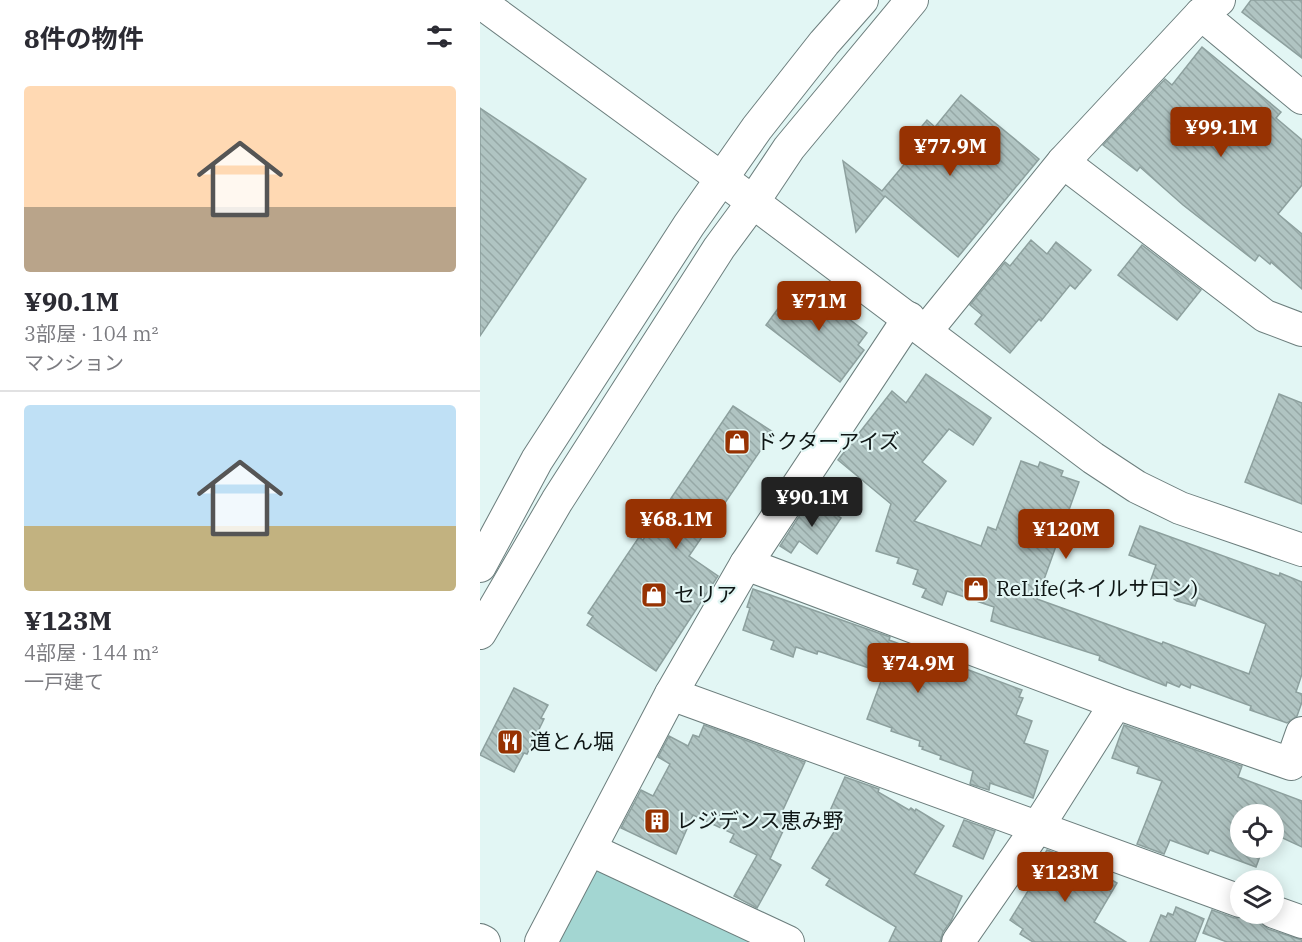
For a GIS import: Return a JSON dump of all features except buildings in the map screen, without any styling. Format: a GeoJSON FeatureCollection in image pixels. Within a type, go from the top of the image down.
{"type":"FeatureCollection","features":[{"type":"Feature","properties":{"kind":"street"},"geometry":{"type":"LineString","coordinates":[[480,566],[537,460],[721,178],[772,109],[862,0]]}},
{"type":"Feature","properties":{"kind":"street"},"geometry":{"type":"LineString","coordinates":[[480,633],[569,481],[719,248],[789,148],[912,0]]}},
{"type":"Feature","properties":{"kind":"street"},"geometry":{"type":"LineString","coordinates":[[490,4],[1093,458],[1137,486],[1180,508],[1302,550]]}},
{"type":"Feature","properties":{"kind":"street"},"geometry":{"type":"LineString","coordinates":[[541,942],[671,694],[746,564],[917,324],[1063,162],[1210,7],[1302,98]]}},
{"type":"Feature","properties":{"kind":"street"},"geometry":{"type":"LineString","coordinates":[[1063,162],[1265,316],[1302,330]]}},
{"type":"Feature","properties":{"kind":"street"},"geometry":{"type":"LineString","coordinates":[[746,564],[1116,703],[1291,764],[1302,733]]}},
{"type":"Feature","properties":{"kind":"street"},"geometry":{"type":"LineString","coordinates":[[671,694],[1230,896]]}},
{"type":"Feature","properties":{"kind":"street"},"geometry":{"type":"LineString","coordinates":[[958,942],[1037,828],[1116,703]]}},
{"type":"Feature","properties":{"kind":"street"},"geometry":{"type":"LineString","coordinates":[[591,850],[788,942]]}},
{"type":"Feature","properties":{"kind":"street"},"geometry":{"type":"LineString","coordinates":[[1284,916],[1302,922]]}},
{"type":"Feature","properties":{"kind":"street"},"geometry":{"type":"LineString","coordinates":[[480,940],[484,942]]}},
{"type":"Feature","properties":{"kind":"shaded area"},"geometry":{"type":"Polygon","coordinates":[[[604,869],[759,942],[552,942],[584,877],[604,869]]]}},
{"type":"Feature","properties":{"kind":"place","name":"ドクターアイズ"},"geometry":{"type":"Point","coordinates":[737,442]}},
{"type":"Feature","properties":{"kind":"place","name":"ReLife(ネイルサロン)"},"geometry":{"type":"Point","coordinates":[976,589]}},
{"type":"Feature","properties":{"kind":"place","name":"セリア"},"geometry":{"type":"Point","coordinates":[654,595]}},
{"type":"Feature","properties":{"kind":"place","name":"道とん堀"},"geometry":{"type":"Point","coordinates":[510,742]}},
{"type":"Feature","properties":{"kind":"place","name":"レジデンス恵み野"},"geometry":{"type":"Point","coordinates":[657,821]}}]}
